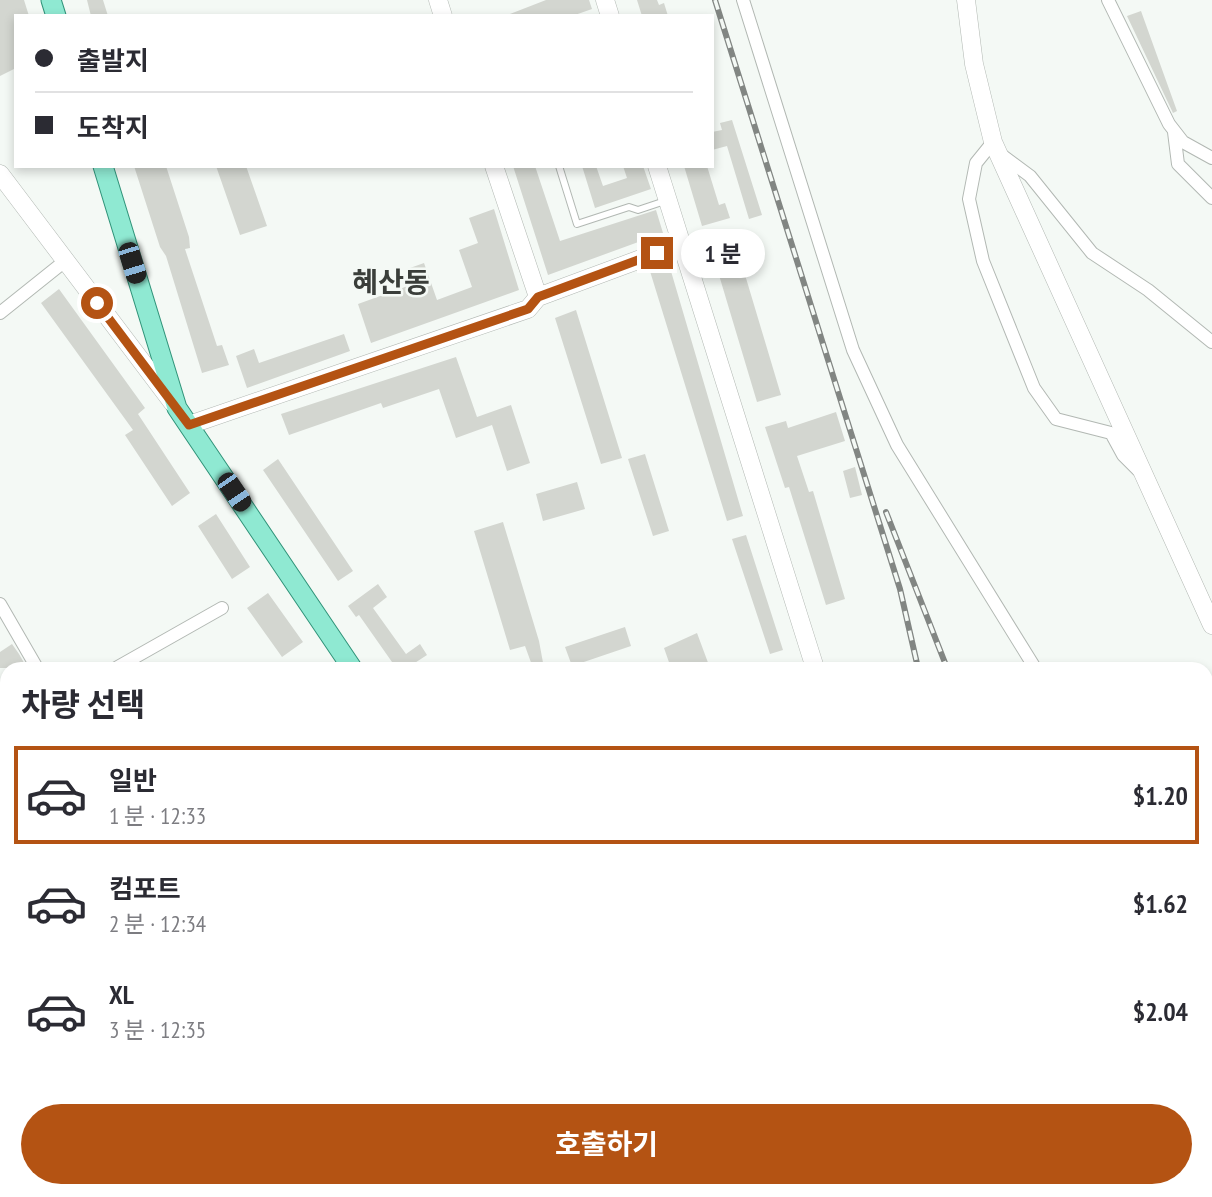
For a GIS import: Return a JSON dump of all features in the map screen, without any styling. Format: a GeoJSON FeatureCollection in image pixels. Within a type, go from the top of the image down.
{"type":"FeatureCollection","features":[{"type":"Feature","properties":{"kind":"main road"},"geometry":{"type":"LineString","coordinates":[[965,0],[974,64],[996,147],[1212,625]]}},
{"type":"Feature","properties":{"kind":"main road"},"geometry":{"type":"LineString","coordinates":[[104,168],[177,408]]}},
{"type":"Feature","properties":{"kind":"main road"},"geometry":{"type":"LineString","coordinates":[[495,168],[538,297]]}},
{"type":"Feature","properties":{"kind":"main road"},"geometry":{"type":"LineString","coordinates":[[658,168],[813,662]]}},
{"type":"Feature","properties":{"kind":"main road"},"geometry":{"type":"LineString","coordinates":[[0,174],[177,408],[348,662]]}},
{"type":"Feature","properties":{"kind":"main road"},"geometry":{"type":"LineString","coordinates":[[189,425],[528,309],[538,297],[681,244]]}},
{"type":"Feature","properties":{"kind":"street"},"geometry":{"type":"LineString","coordinates":[[743,0],[853,350],[897,445],[1031,662]]}},
{"type":"Feature","properties":{"kind":"street"},"geometry":{"type":"LineString","coordinates":[[1108,0],[1174,130],[1183,142],[1212,158]]}},
{"type":"Feature","properties":{"kind":"street"},"geometry":{"type":"LineString","coordinates":[[1174,130],[1178,164],[1212,198]]}},
{"type":"Feature","properties":{"kind":"street"},"geometry":{"type":"LineString","coordinates":[[1148,481],[1123,455],[1111,433],[1056,419],[1034,388],[983,261],[969,199],[976,163],[996,147],[1030,176],[1092,253],[1148,290],[1212,342]]}},
{"type":"Feature","properties":{"kind":"street"},"geometry":{"type":"LineString","coordinates":[[0,313],[65,261]]}},
{"type":"Feature","properties":{"kind":"street"},"geometry":{"type":"LineString","coordinates":[[0,604],[34,662]]}},
{"type":"Feature","properties":{"kind":"street"},"geometry":{"type":"LineString","coordinates":[[127,662],[222,608]]}},
{"type":"Feature","properties":{"kind":"lane"},"geometry":{"type":"LineString","coordinates":[[560,168],[577,224],[629,207],[638,210],[667,201]]}},
{"type":"Feature","properties":{"kind":"building"},"geometry":{"type":"Polygon","coordinates":[[[0,0],[24,0],[28,14],[14,14],[14,69],[0,76],[0,0]]]}},
{"type":"Feature","properties":{"kind":"building"},"geometry":{"type":"Polygon","coordinates":[[[87,0],[103,0],[107,14],[90,14],[87,0]]]}},
{"type":"Feature","properties":{"kind":"building"},"geometry":{"type":"Polygon","coordinates":[[[546,0],[589,0],[592,9],[578,14],[510,14],[546,0]]]}},
{"type":"Feature","properties":{"kind":"building"},"geometry":{"type":"Polygon","coordinates":[[[637,0],[657,0],[659,5],[664,3],[667,14],[641,14],[637,0]]]}},
{"type":"Feature","properties":{"kind":"building"},"geometry":{"type":"Polygon","coordinates":[[[1141,11],[1177,111],[1173,113],[1127,16],[1141,11]]]}},
{"type":"Feature","properties":{"kind":"building"},"geometry":{"type":"Polygon","coordinates":[[[732,120],[762,215],[749,219],[727,146],[714,149],[714,132],[722,130],[720,123],[732,120]]]}},
{"type":"Feature","properties":{"kind":"building"},"geometry":{"type":"Polygon","coordinates":[[[135,168],[167,168],[189,237],[190,248],[185,249],[217,346],[222,345],[229,365],[202,373],[166,256],[160,247],[135,168]]]}},
{"type":"Feature","properties":{"kind":"building"},"geometry":{"type":"Polygon","coordinates":[[[217,168],[247,168],[267,226],[240,235],[217,168]]]}},
{"type":"Feature","properties":{"kind":"building"},"geometry":{"type":"Polygon","coordinates":[[[514,168],[536,168],[560,241],[656,210],[663,233],[548,275],[514,168]]]}},
{"type":"Feature","properties":{"kind":"building"},"geometry":{"type":"Polygon","coordinates":[[[583,168],[597,168],[603,186],[627,178],[624,168],[644,168],[651,189],[595,208],[583,168]]]}},
{"type":"Feature","properties":{"kind":"building"},"geometry":{"type":"Polygon","coordinates":[[[685,168],[708,168],[719,205],[725,203],[730,218],[702,226],[685,168]]]}},
{"type":"Feature","properties":{"kind":"building"},"geometry":{"type":"Polygon","coordinates":[[[494,209],[519,290],[371,343],[358,304],[416,283],[410,268],[424,263],[437,300],[472,287],[459,250],[478,243],[469,218],[494,209]]]}},
{"type":"Feature","properties":{"kind":"building"},"geometry":{"type":"Polygon","coordinates":[[[734,238],[781,395],[757,402],[710,245],[734,238]]]}},
{"type":"Feature","properties":{"kind":"building"},"geometry":{"type":"Polygon","coordinates":[[[668,261],[743,516],[727,521],[649,268],[668,261]]]}},
{"type":"Feature","properties":{"kind":"building"},"geometry":{"type":"Polygon","coordinates":[[[59,289],[145,408],[138,414],[190,493],[172,506],[125,435],[133,430],[41,303],[59,289]]]}},
{"type":"Feature","properties":{"kind":"building"},"geometry":{"type":"Polygon","coordinates":[[[576,310],[622,458],[601,464],[555,318],[576,310]]]}},
{"type":"Feature","properties":{"kind":"building"},"geometry":{"type":"Polygon","coordinates":[[[344,334],[350,351],[247,388],[236,356],[254,349],[259,363],[344,334]]]}},
{"type":"Feature","properties":{"kind":"building"},"geometry":{"type":"Polygon","coordinates":[[[456,357],[477,417],[511,405],[530,463],[507,471],[492,425],[456,438],[439,389],[383,408],[381,403],[289,435],[281,414],[456,357]]]}},
{"type":"Feature","properties":{"kind":"building"},"geometry":{"type":"Polygon","coordinates":[[[836,412],[845,441],[797,456],[809,492],[813,491],[845,599],[826,605],[789,487],[785,488],[765,427],[786,421],[788,428],[836,412]]]}},
{"type":"Feature","properties":{"kind":"building"},"geometry":{"type":"Polygon","coordinates":[[[645,454],[669,531],[653,536],[628,459],[645,454]]]}},
{"type":"Feature","properties":{"kind":"building"},"geometry":{"type":"Polygon","coordinates":[[[278,459],[353,571],[338,581],[263,470],[278,459]]]}},
{"type":"Feature","properties":{"kind":"building"},"geometry":{"type":"Polygon","coordinates":[[[855,467],[862,495],[850,498],[843,471],[855,467]]]}},
{"type":"Feature","properties":{"kind":"building"},"geometry":{"type":"Polygon","coordinates":[[[577,482],[585,509],[543,521],[536,494],[577,482]]]}},
{"type":"Feature","properties":{"kind":"building"},"geometry":{"type":"Polygon","coordinates":[[[216,514],[250,567],[232,579],[198,526],[216,514]]]}},
{"type":"Feature","properties":{"kind":"building"},"geometry":{"type":"Polygon","coordinates":[[[503,522],[543,662],[531,662],[525,646],[510,650],[474,531],[503,522]]]}},
{"type":"Feature","properties":{"kind":"building"},"geometry":{"type":"Polygon","coordinates":[[[746,535],[783,650],[770,654],[732,539],[746,535]]]}},
{"type":"Feature","properties":{"kind":"building"},"geometry":{"type":"Polygon","coordinates":[[[378,584],[387,597],[373,608],[406,654],[420,644],[427,655],[416,662],[392,662],[359,615],[356,617],[348,606],[378,584]]]}},
{"type":"Feature","properties":{"kind":"building"},"geometry":{"type":"Polygon","coordinates":[[[268,593],[303,642],[282,657],[247,608],[268,593]]]}},
{"type":"Feature","properties":{"kind":"building"},"geometry":{"type":"Polygon","coordinates":[[[625,627],[631,646],[584,662],[571,662],[565,647],[625,627]]]}},
{"type":"Feature","properties":{"kind":"building"},"geometry":{"type":"Polygon","coordinates":[[[697,633],[708,662],[669,662],[664,648],[697,633]]]}},
{"type":"Feature","properties":{"kind":"building"},"geometry":{"type":"Polygon","coordinates":[[[12,644],[24,662],[0,662],[0,652],[12,644]]]}},
{"type":"Feature","properties":{"kind":"railway"},"geometry":{"type":"LineString","coordinates":[[715,0],[900,589],[917,662]]}},
{"type":"Feature","properties":{"kind":"railway"},"geometry":{"type":"LineString","coordinates":[[886,512],[945,662]]}},
{"type":"Feature","properties":{"kind":"district","name":"혜산동"},"geometry":{"type":"Point","coordinates":[391,281]}},
{"type":"Feature","properties":{"kind":"route"},"geometry":{"type":"LineString","coordinates":[[97,303],[189,425],[528,309],[538,297],[657,253]]}}]}
